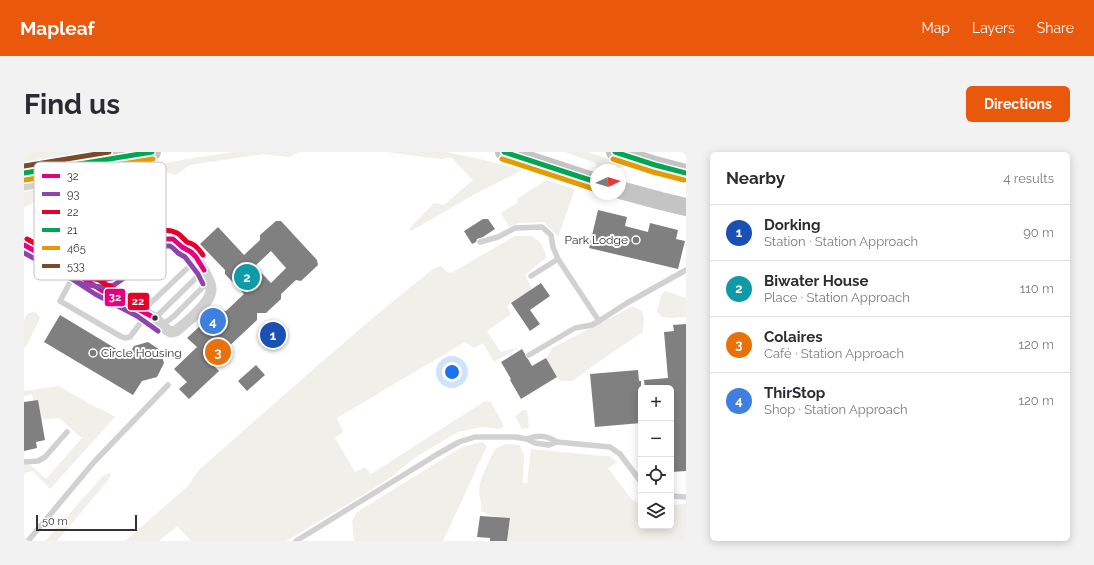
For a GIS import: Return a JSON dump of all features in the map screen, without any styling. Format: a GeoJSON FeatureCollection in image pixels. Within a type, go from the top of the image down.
{"type":"FeatureCollection","features":[{"type":"Feature","properties":{"kind":"highway"},"geometry":{"type":"LineString","coordinates":[[91,162],[152,152]]}},
{"type":"Feature","properties":{"kind":"highway"},"geometry":{"type":"LineString","coordinates":[[615,152],[686,173]]}},
{"type":"Feature","properties":{"kind":"highway"},"geometry":{"type":"LineString","coordinates":[[508,153],[590,180]]}},
{"type":"Feature","properties":{"kind":"highway"},"geometry":{"type":"LineString","coordinates":[[24,173],[34,171]]}},
{"type":"Feature","properties":{"kind":"highway"},"geometry":{"type":"LineString","coordinates":[[626,192],[661,202],[686,207]]}},
{"type":"Feature","properties":{"kind":"street"},"geometry":{"type":"LineString","coordinates":[[113,162],[128,156]]}},
{"type":"Feature","properties":{"kind":"street"},"geometry":{"type":"LineString","coordinates":[[24,185],[34,183]]}},
{"type":"Feature","properties":{"kind":"street"},"geometry":{"type":"LineString","coordinates":[[86,280],[101,290],[151,317],[167,330],[171,332],[176,331],[210,298],[212,289],[204,270],[190,251],[172,239],[166,239]]}},
{"type":"Feature","properties":{"kind":"street"},"geometry":{"type":"LineString","coordinates":[[24,244],[34,250]]}},
{"type":"Feature","properties":{"kind":"lane"},"geometry":{"type":"LineString","coordinates":[[480,242],[498,237],[515,228],[542,226],[551,235],[553,247],[558,259],[599,321]]}},
{"type":"Feature","properties":{"kind":"lane"},"geometry":{"type":"LineString","coordinates":[[151,317],[155,299],[197,259]]}},
{"type":"Feature","properties":{"kind":"lane"},"geometry":{"type":"LineString","coordinates":[[531,276],[558,259]]}},
{"type":"Feature","properties":{"kind":"lane"},"geometry":{"type":"LineString","coordinates":[[77,280],[60,301],[125,338],[130,337],[204,270]]}},
{"type":"Feature","properties":{"kind":"lane"},"geometry":{"type":"LineString","coordinates":[[529,355],[575,328],[592,325],[627,303],[686,270]]}},
{"type":"Feature","properties":{"kind":"lane"},"geometry":{"type":"LineString","coordinates":[[28,541],[94,462],[168,385]]}},
{"type":"Feature","properties":{"kind":"lane"},"geometry":{"type":"LineString","coordinates":[[24,462],[38,461],[45,457],[67,432]]}},
{"type":"Feature","properties":{"kind":"lane"},"geometry":{"type":"LineString","coordinates":[[527,439],[535,436],[550,437],[557,442]]}},
{"type":"Feature","properties":{"kind":"lane"},"geometry":{"type":"LineString","coordinates":[[296,541],[436,455],[459,442],[475,437],[515,437],[527,439],[535,444],[549,445],[557,442],[610,447],[620,454],[638,478]]}},
{"type":"Feature","properties":{"kind":"lane"},"geometry":{"type":"LineString","coordinates":[[674,496],[686,497]]}},
{"type":"Feature","properties":{"kind":"shaded area"},"geometry":{"type":"Polygon","coordinates":[[[24,152],[92,152],[24,163],[24,152]]]}},
{"type":"Feature","properties":{"kind":"shaded area"},"geometry":{"type":"Polygon","coordinates":[[[234,152],[299,152],[289,157],[262,154],[190,165],[176,175],[166,172],[166,163],[234,152]]]}},
{"type":"Feature","properties":{"kind":"shaded area"},"geometry":{"type":"Polygon","coordinates":[[[390,152],[446,152],[522,170],[477,193],[411,231],[409,229],[434,203],[444,205],[473,180],[451,157],[441,159],[390,152]]]}},
{"type":"Feature","properties":{"kind":"shaded area"},"geometry":{"type":"Polygon","coordinates":[[[565,152],[588,152],[623,164],[595,163],[565,152]]]}},
{"type":"Feature","properties":{"kind":"shaded area"},"geometry":{"type":"Polygon","coordinates":[[[547,180],[574,189],[558,237],[544,222],[519,223],[509,227],[501,213],[517,203],[518,198],[547,180]]]}},
{"type":"Feature","properties":{"kind":"shaded area"},"geometry":{"type":"Polygon","coordinates":[[[34,190],[34,203],[24,208],[24,192],[34,190]]]}},
{"type":"Feature","properties":{"kind":"shaded area"},"geometry":{"type":"Polygon","coordinates":[[[515,236],[532,236],[541,243],[547,257],[525,275],[532,289],[507,306],[511,314],[487,331],[501,352],[519,347],[494,362],[483,343],[474,348],[465,342],[337,418],[343,432],[335,438],[355,472],[365,467],[371,474],[485,401],[491,402],[504,426],[500,429],[482,427],[458,432],[416,457],[391,477],[368,492],[286,541],[191,541],[177,526],[159,541],[125,541],[188,486],[199,470],[344,343],[434,268],[441,266],[447,272],[451,273],[515,236]]]}},
{"type":"Feature","properties":{"kind":"shaded area"},"geometry":{"type":"Polygon","coordinates":[[[666,291],[685,298],[686,296],[686,317],[662,317],[657,311],[661,295],[666,291]]]}},
{"type":"Feature","properties":{"kind":"shaded area"},"geometry":{"type":"Polygon","coordinates":[[[633,306],[642,311],[644,318],[643,332],[572,381],[560,381],[546,358],[552,348],[633,306]]]}},
{"type":"Feature","properties":{"kind":"shaded area"},"geometry":{"type":"Polygon","coordinates":[[[35,311],[40,318],[24,349],[24,320],[27,314],[35,311]]]}},
{"type":"Feature","properties":{"kind":"shaded area"},"geometry":{"type":"Polygon","coordinates":[[[59,386],[115,417],[50,489],[33,471],[24,473],[24,465],[30,465],[46,479],[82,438],[59,418],[38,420],[32,394],[24,396],[24,391],[59,386]]]}},
{"type":"Feature","properties":{"kind":"shaded area"},"geometry":{"type":"Polygon","coordinates":[[[523,410],[527,410],[529,428],[522,429],[515,416],[523,410]]]}},
{"type":"Feature","properties":{"kind":"shaded area"},"geometry":{"type":"Polygon","coordinates":[[[482,442],[487,446],[443,541],[354,541],[352,521],[357,512],[462,447],[482,442]]]}},
{"type":"Feature","properties":{"kind":"shaded area"},"geometry":{"type":"Polygon","coordinates":[[[505,444],[519,445],[524,454],[523,482],[527,484],[531,449],[609,456],[617,462],[608,468],[632,500],[638,503],[638,529],[674,529],[674,505],[686,504],[686,541],[507,541],[510,519],[493,516],[481,511],[479,489],[483,475],[495,449],[505,444]]]}},
{"type":"Feature","properties":{"kind":"shaded area"},"geometry":{"type":"Polygon","coordinates":[[[111,473],[109,479],[57,541],[45,541],[104,475],[111,473]]]}},
{"type":"Feature","properties":{"kind":"building","name":"Park Lodge"},"geometry":{"type":"Polygon","coordinates":[[[598,210],[627,217],[625,226],[648,232],[650,223],[678,230],[676,239],[685,241],[678,269],[589,248],[598,210]]]}},
{"type":"Feature","properties":{"kind":"building"},"geometry":{"type":"Polygon","coordinates":[[[483,219],[488,219],[495,229],[477,239],[476,242],[472,244],[464,231],[483,219]]]}},
{"type":"Feature","properties":{"kind":"building"},"geometry":{"type":"Polygon","coordinates":[[[276,221],[281,221],[317,260],[318,265],[301,281],[296,280],[281,294],[281,299],[266,313],[257,313],[257,320],[211,363],[219,371],[189,399],[179,389],[187,382],[174,369],[197,347],[187,338],[216,311],[226,311],[244,294],[225,274],[225,270],[200,244],[218,227],[244,255],[260,240],[260,235],[276,221]],[[271,251],[255,266],[271,283],[286,268],[271,251]]]}},
{"type":"Feature","properties":{"kind":"building"},"geometry":{"type":"Polygon","coordinates":[[[541,283],[550,296],[530,310],[540,324],[530,331],[511,303],[541,283]]]}},
{"type":"Feature","properties":{"kind":"building","name":"Circle Housing"},"geometry":{"type":"Polygon","coordinates":[[[60,315],[128,356],[134,346],[148,342],[160,350],[164,363],[157,377],[142,381],[133,395],[44,342],[60,315]]]}},
{"type":"Feature","properties":{"kind":"building"},"geometry":{"type":"Polygon","coordinates":[[[686,324],[686,471],[674,472],[674,385],[645,385],[644,380],[668,378],[664,332],[674,331],[673,325],[686,324]]]}},
{"type":"Feature","properties":{"kind":"building"},"geometry":{"type":"Polygon","coordinates":[[[522,349],[532,366],[546,358],[557,377],[521,399],[501,362],[522,349]]]}},
{"type":"Feature","properties":{"kind":"building"},"geometry":{"type":"Polygon","coordinates":[[[256,365],[265,375],[247,391],[238,381],[256,365]]]}},
{"type":"Feature","properties":{"kind":"building"},"geometry":{"type":"Polygon","coordinates":[[[638,370],[641,385],[638,385],[638,423],[595,427],[590,374],[638,370]]]}},
{"type":"Feature","properties":{"kind":"building"},"geometry":{"type":"Polygon","coordinates":[[[38,400],[45,440],[36,442],[37,448],[24,451],[24,402],[38,400]]]}},
{"type":"Feature","properties":{"kind":"building"},"geometry":{"type":"Polygon","coordinates":[[[480,516],[510,518],[507,541],[490,541],[490,538],[477,537],[480,516]]]}},
{"type":"Feature","properties":{"kind":"transit line","name":"533"},"geometry":{"type":"LineString","coordinates":[[48,162],[109,152]]}},
{"type":"Feature","properties":{"kind":"transit line","name":"21"},"geometry":{"type":"LineString","coordinates":[[91,162],[152,152]]}},
{"type":"Feature","properties":{"kind":"transit line","name":"21"},"geometry":{"type":"LineString","coordinates":[[504,152],[590,180]]}},
{"type":"Feature","properties":{"kind":"transit line","name":"21"},"geometry":{"type":"LineString","coordinates":[[615,152],[686,173]]}},
{"type":"Feature","properties":{"kind":"transit line","name":"465"},"geometry":{"type":"LineString","coordinates":[[135,162],[153,159]]}},
{"type":"Feature","properties":{"kind":"transit line","name":"465"},"geometry":{"type":"LineString","coordinates":[[502,159],[590,188]]}},
{"type":"Feature","properties":{"kind":"transit line","name":"465"},"geometry":{"type":"LineString","coordinates":[[613,159],[684,180]]}},
{"type":"Feature","properties":{"kind":"transit line","name":"533"},"geometry":{"type":"LineString","coordinates":[[24,166],[34,164]]}},
{"type":"Feature","properties":{"kind":"transit line","name":"21"},"geometry":{"type":"LineString","coordinates":[[24,173],[34,171]]}},
{"type":"Feature","properties":{"kind":"transit line","name":"465"},"geometry":{"type":"LineString","coordinates":[[25,180],[34,179]]}},
{"type":"Feature","properties":{"kind":"transit line","name":"22"},"geometry":{"type":"LineString","coordinates":[[166,230],[177,233],[187,242],[195,246],[203,255]]}},
{"type":"Feature","properties":{"kind":"transit line","name":"22"},"geometry":{"type":"LineString","coordinates":[[27,239],[34,243]]}},
{"type":"Feature","properties":{"kind":"transit line","name":"32"},"geometry":{"type":"LineString","coordinates":[[166,239],[173,239],[182,247],[191,252],[204,270]]}},
{"type":"Feature","properties":{"kind":"transit line","name":"32"},"geometry":{"type":"LineString","coordinates":[[24,245],[34,250]]}},
{"type":"Feature","properties":{"kind":"transit line","name":"93"},"geometry":{"type":"LineString","coordinates":[[166,246],[170,246],[185,257],[198,274],[203,284]]}},
{"type":"Feature","properties":{"kind":"transit line","name":"93"},"geometry":{"type":"LineString","coordinates":[[24,253],[34,258]]}},
{"type":"Feature","properties":{"kind":"transit line","name":"93"},"geometry":{"type":"LineString","coordinates":[[74,280],[95,294],[137,316],[158,331]]}},
{"type":"Feature","properties":{"kind":"transit line","name":"93"},"geometry":{"type":"LineString","coordinates":[[75,280],[82,284],[101,287],[114,285],[121,280]]}},
{"type":"Feature","properties":{"kind":"transit line","name":"32"},"geometry":{"type":"LineString","coordinates":[[86,280],[101,290],[155,318]]}},
{"type":"Feature","properties":{"kind":"transit line","name":"22"},"geometry":{"type":"LineString","coordinates":[[99,280],[145,305]]}},
{"type":"Feature","properties":{"kind":"place","name":"Park Lodge"},"geometry":{"type":"Point","coordinates":[636,240]}},
{"type":"Feature","properties":{"kind":"place","name":"Biwater House"},"geometry":{"type":"Point","coordinates":[247,277]}},
{"type":"Feature","properties":{"kind":"place","name":"ThirStop"},"geometry":{"type":"Point","coordinates":[213,321]}},
{"type":"Feature","properties":{"kind":"place","name":"Dorking"},"geometry":{"type":"Point","coordinates":[273,335]}},
{"type":"Feature","properties":{"kind":"place","name":"Colaires"},"geometry":{"type":"Point","coordinates":[218,352]}},
{"type":"Feature","properties":{"kind":"place","name":"Circle Housing"},"geometry":{"type":"Point","coordinates":[93,353]}}]}
